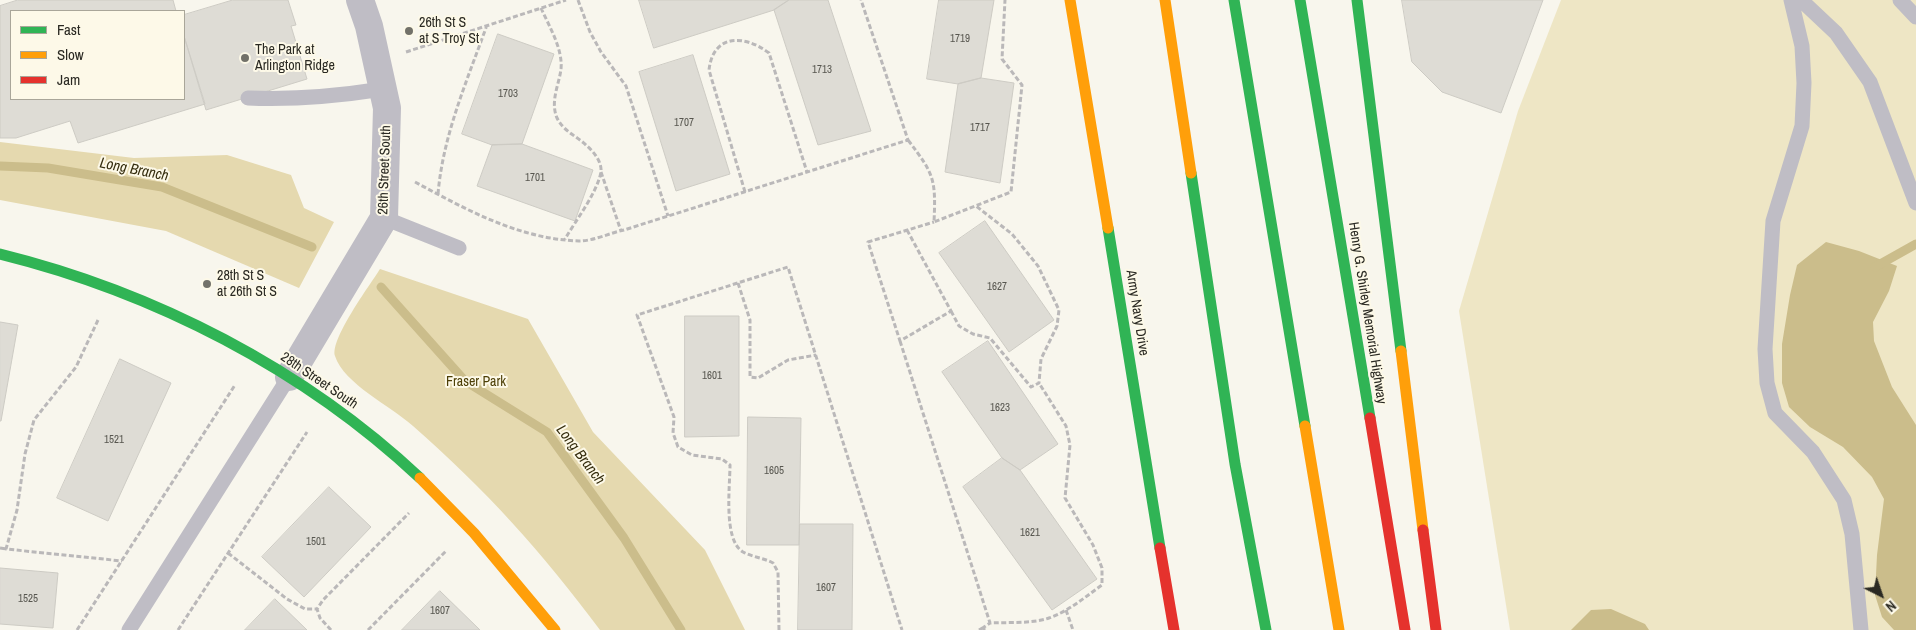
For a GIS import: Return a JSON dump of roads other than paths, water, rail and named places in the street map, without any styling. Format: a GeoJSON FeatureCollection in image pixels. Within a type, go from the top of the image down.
{"type":"FeatureCollection","features":[{"type":"Feature","properties":{"kind":"main road","name":"Army Navy Drive"},"geometry":{"type":"LineString","coordinates":[[1070,0],[1174,630]]}},
{"type":"Feature","properties":{"kind":"main road"},"geometry":{"type":"LineString","coordinates":[[1165,0],[1235,464],[1266,630]]}},
{"type":"Feature","properties":{"kind":"main road"},"geometry":{"type":"LineString","coordinates":[[1234,0],[1339,630]]}},
{"type":"Feature","properties":{"kind":"main road","name":"Henry G. Shirley Memorial Highway"},"geometry":{"type":"LineString","coordinates":[[1300,0],[1406,630]]}},
{"type":"Feature","properties":{"kind":"main road"},"geometry":{"type":"LineString","coordinates":[[1357,0],[1436,630]]}},
{"type":"Feature","properties":{"kind":"main road","name":"28th Street South"},"geometry":{"type":"LineString","coordinates":[[0,254],[72,273],[180,318],[289,377],[318,395],[384,445],[449,506],[510,572],[555,630]]}},
{"type":"Feature","properties":{"kind":"street","name":"26th Street South"},"geometry":{"type":"LineString","coordinates":[[289,377],[384,218],[387,108],[369,26],[360,0]]}},
{"type":"Feature","properties":{"kind":"lane"},"geometry":{"type":"LineString","coordinates":[[1791,0],[1802,46],[1804,83],[1802,126],[1773,221],[1765,349],[1767,383],[1775,414],[1813,452],[1844,500],[1852,534],[1861,630]]}},
{"type":"Feature","properties":{"kind":"lane"},"geometry":{"type":"LineString","coordinates":[[1801,0],[1836,33],[1870,82],[1916,204]]}},
{"type":"Feature","properties":{"kind":"lane"},"geometry":{"type":"LineString","coordinates":[[1900,0],[1916,17]]}},
{"type":"Feature","properties":{"kind":"lane"},"geometry":{"type":"LineString","coordinates":[[248,98],[299,98],[382,89]]}},
{"type":"Feature","properties":{"kind":"lane"},"geometry":{"type":"LineString","coordinates":[[384,218],[459,248]]}},
{"type":"Feature","properties":{"kind":"lane"},"geometry":{"type":"LineString","coordinates":[[129,630],[289,377]]}},
{"type":"Feature","properties":{"kind":"waterway","name":"Long Branch"},"geometry":{"type":"LineString","coordinates":[[0,166],[48,168],[162,187],[312,247]]}},
{"type":"Feature","properties":{"kind":"waterway"},"geometry":{"type":"LineString","coordinates":[[1875,267],[1916,244]]}},
{"type":"Feature","properties":{"kind":"waterway","name":"Long Branch"},"geometry":{"type":"LineString","coordinates":[[381,287],[465,381],[547,432],[624,538],[681,630]]}},
{"type":"Feature","properties":{"kind":"place","name":"26th St S at S Troy St"},"geometry":{"type":"Point","coordinates":[409,31]}},
{"type":"Feature","properties":{"kind":"place","name":"The Park at Arlington Ridge"},"geometry":{"type":"Point","coordinates":[245,58]}},
{"type":"Feature","properties":{"kind":"place","name":"28th St S at 26th St S"},"geometry":{"type":"Point","coordinates":[207,284]}},
{"type":"Feature","properties":{"kind":"park label","name":"Fraser Park"},"geometry":{"type":"Point","coordinates":[476,382]}}]}
